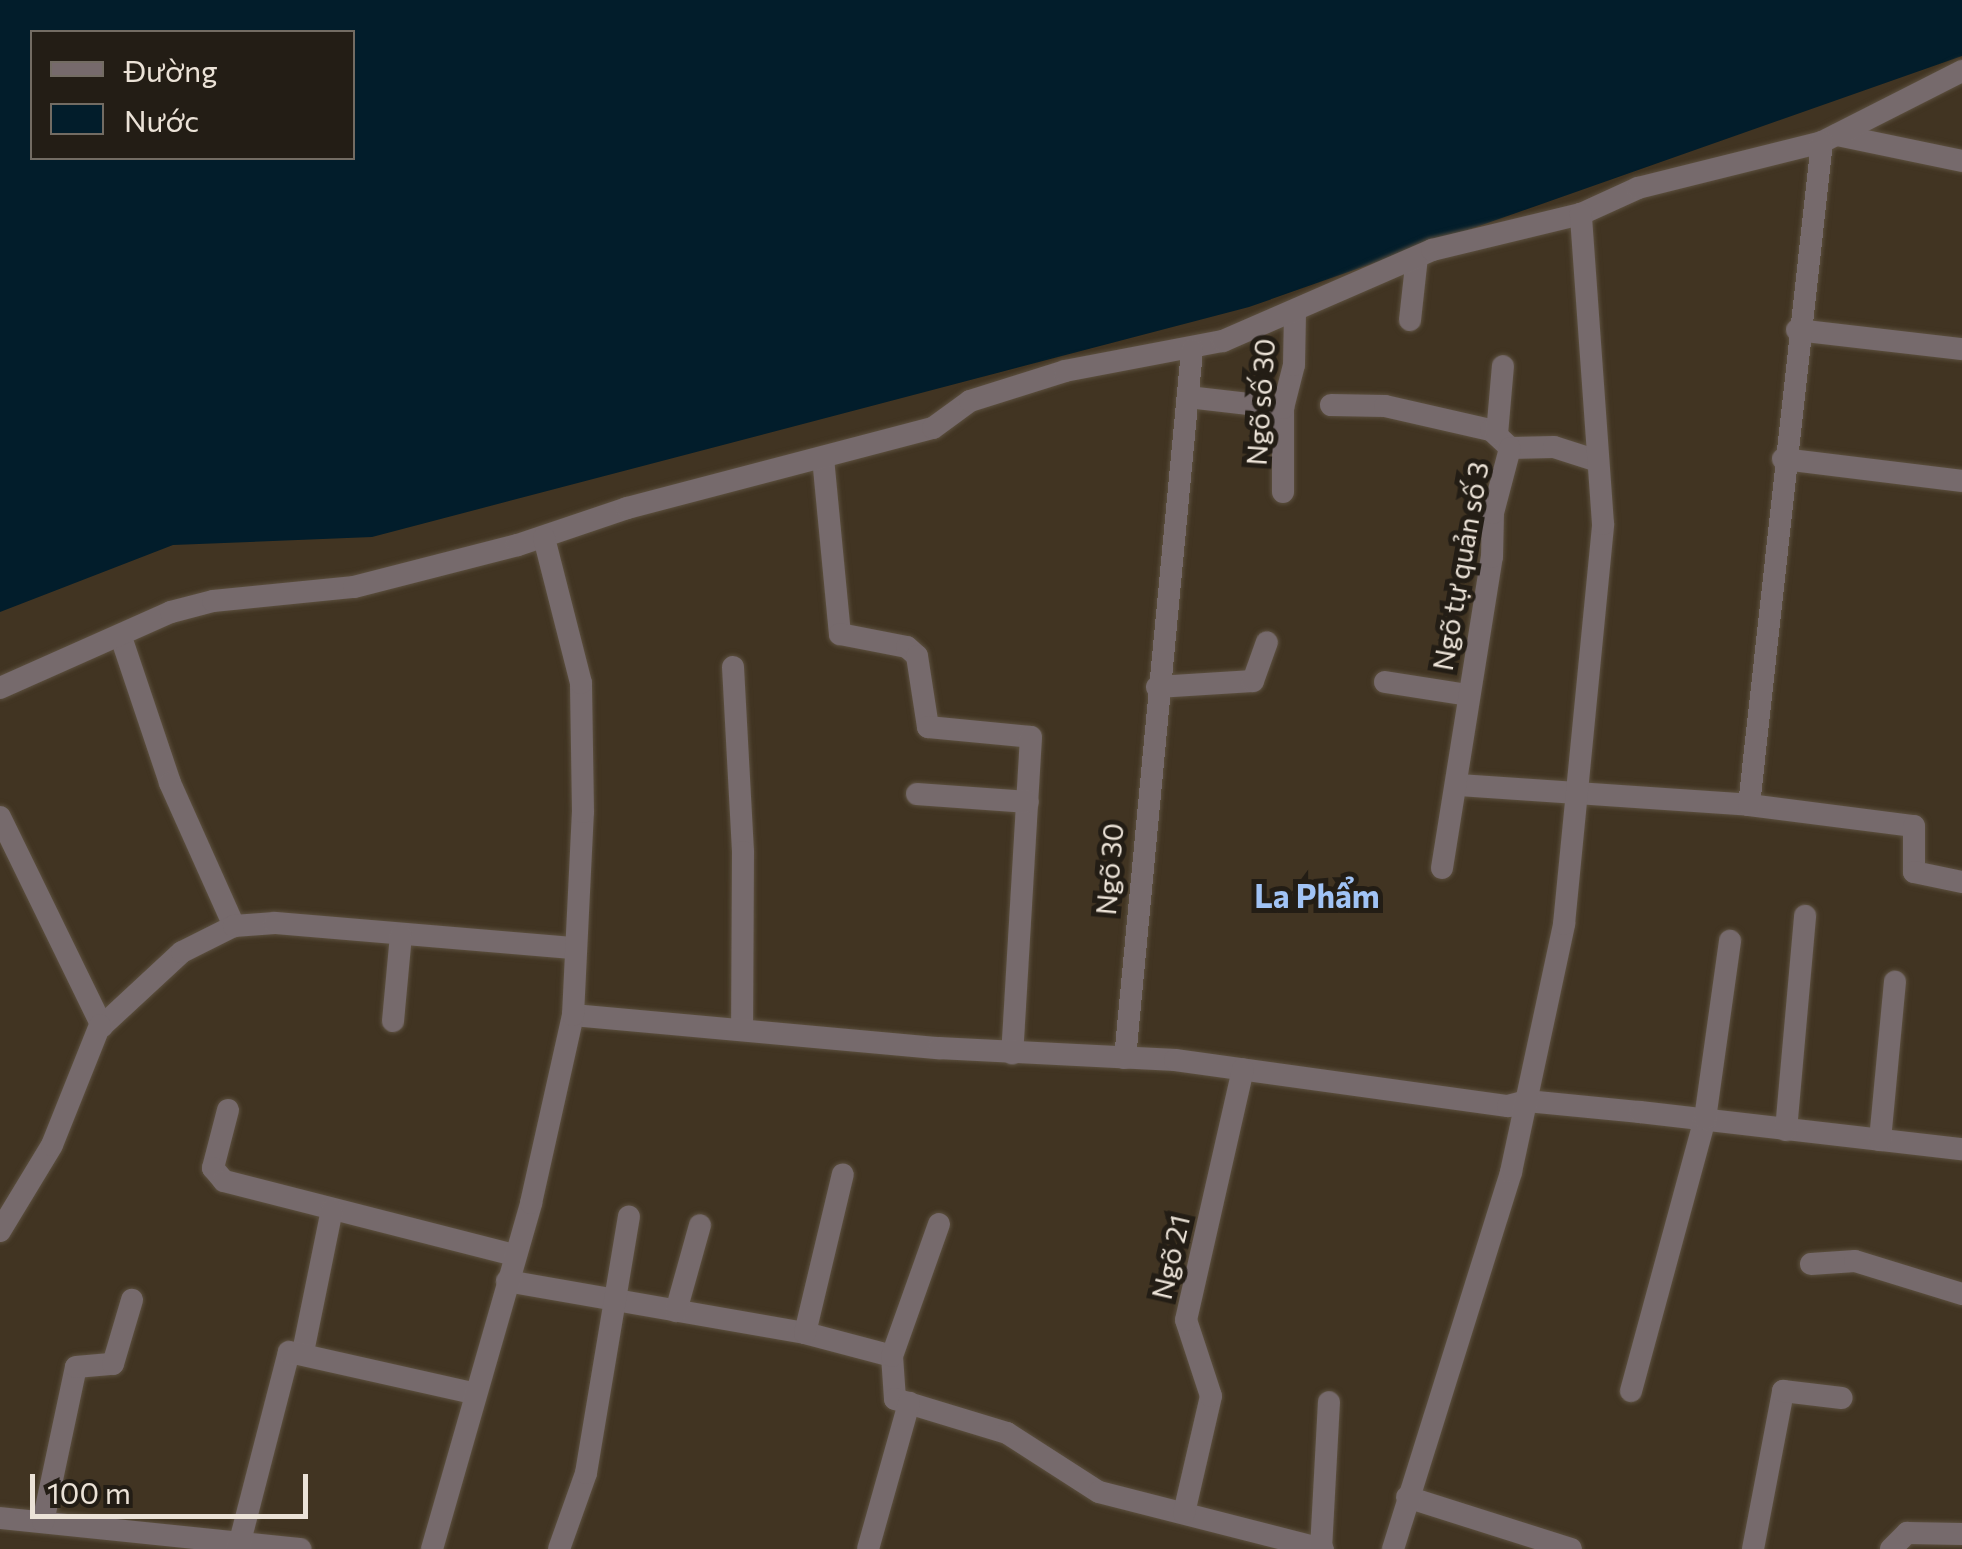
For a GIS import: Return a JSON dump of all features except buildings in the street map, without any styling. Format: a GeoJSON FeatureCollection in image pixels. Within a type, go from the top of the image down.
{"type":"FeatureCollection","features":[{"type":"Feature","properties":{"kind":"street"},"geometry":{"type":"LineString","coordinates":[[0,688],[170,612],[212,601],[354,587],[544,538],[626,508],[933,428],[970,402],[1065,371],[1192,350],[1295,315],[1417,257],[1581,214],[1638,188],[1829,138],[1962,71]]}},
{"type":"Feature","properties":{"kind":"street"},"geometry":{"type":"LineString","coordinates":[[1829,138],[1962,161]]}},
{"type":"Feature","properties":{"kind":"street"},"geometry":{"type":"LineString","coordinates":[[1749,804],[1797,330],[1829,138]]}},
{"type":"Feature","properties":{"kind":"street"},"geometry":{"type":"LineString","coordinates":[[1393,1549],[1511,1172],[1564,924],[1603,524],[1581,214]]}},
{"type":"Feature","properties":{"kind":"street"},"geometry":{"type":"LineString","coordinates":[[1410,320],[1417,257]]}},
{"type":"Feature","properties":{"kind":"street","name":"Ngõ số 30"},"geometry":{"type":"LineString","coordinates":[[1283,492],[1283,408],[1295,315]]}},
{"type":"Feature","properties":{"kind":"street"},"geometry":{"type":"LineString","coordinates":[[1797,330],[1962,349]]}},
{"type":"Feature","properties":{"kind":"street","name":"Ngõ 30"},"geometry":{"type":"LineString","coordinates":[[1124,1058],[1192,350]]}},
{"type":"Feature","properties":{"kind":"street","name":"Ngõ tự quản số 3"},"geometry":{"type":"LineString","coordinates":[[1442,868],[1459,784],[1504,441],[1503,366]]}},
{"type":"Feature","properties":{"kind":"street"},"geometry":{"type":"LineString","coordinates":[[1188,397],[1283,408]]}},
{"type":"Feature","properties":{"kind":"street"},"geometry":{"type":"LineString","coordinates":[[1331,405],[1385,406],[1504,441],[1554,447],[1598,461]]}},
{"type":"Feature","properties":{"kind":"street"},"geometry":{"type":"LineString","coordinates":[[822,458],[840,634],[907,647],[917,656],[926,724],[932,729],[1031,736],[1012,1053]]}},
{"type":"Feature","properties":{"kind":"street"},"geometry":{"type":"LineString","coordinates":[[1783,459],[1962,482]]}},
{"type":"Feature","properties":{"kind":"street"},"geometry":{"type":"LineString","coordinates":[[432,1549],[515,1256],[573,1015],[573,948],[584,812],[580,683],[544,538]]}},
{"type":"Feature","properties":{"kind":"street"},"geometry":{"type":"LineString","coordinates":[[121,637],[170,784],[234,926]]}},
{"type":"Feature","properties":{"kind":"street"},"geometry":{"type":"LineString","coordinates":[[1157,687],[1252,681],[1267,642]]}},
{"type":"Feature","properties":{"kind":"street"},"geometry":{"type":"LineString","coordinates":[[733,666],[743,852],[742,1029]]}},
{"type":"Feature","properties":{"kind":"street","name":"Ngõ tự quản số 3"},"geometry":{"type":"LineString","coordinates":[[1385,682],[1468,695]]}},
{"type":"Feature","properties":{"kind":"street"},"geometry":{"type":"LineString","coordinates":[[1459,784],[1578,796],[1749,804],[1914,826],[1914,872],[1962,882]]}},
{"type":"Feature","properties":{"kind":"street"},"geometry":{"type":"LineString","coordinates":[[917,794],[1028,802]]}},
{"type":"Feature","properties":{"kind":"street"},"geometry":{"type":"LineString","coordinates":[[0,817],[100,1026]]}},
{"type":"Feature","properties":{"kind":"street"},"geometry":{"type":"LineString","coordinates":[[1786,1130],[1805,916]]}},
{"type":"Feature","properties":{"kind":"street"},"geometry":{"type":"LineString","coordinates":[[0,1231],[52,1145],[100,1026],[182,952],[234,926],[573,948]]}},
{"type":"Feature","properties":{"kind":"street"},"geometry":{"type":"LineString","coordinates":[[393,1021],[401,935]]}},
{"type":"Feature","properties":{"kind":"street"},"geometry":{"type":"LineString","coordinates":[[1631,1391],[1705,1119],[1730,940]]}},
{"type":"Feature","properties":{"kind":"street"},"geometry":{"type":"LineString","coordinates":[[1880,1140],[1895,982]]}},
{"type":"Feature","properties":{"kind":"street"},"geometry":{"type":"LineString","coordinates":[[573,1015],[1244,1069],[1508,1106],[1527,1101],[1962,1149]]}},
{"type":"Feature","properties":{"kind":"street","name":"Ngõ 21"},"geometry":{"type":"LineString","coordinates":[[1184,1513],[1211,1396],[1186,1320],[1244,1069]]}},
{"type":"Feature","properties":{"kind":"street"},"geometry":{"type":"LineString","coordinates":[[228,1110],[216,1174],[332,1210],[515,1256]]}},
{"type":"Feature","properties":{"kind":"street"},"geometry":{"type":"LineString","coordinates":[[806,1333],[843,1174]]}},
{"type":"Feature","properties":{"kind":"street"},"geometry":{"type":"LineString","coordinates":[[303,1352],[332,1210]]}},
{"type":"Feature","properties":{"kind":"street"},"geometry":{"type":"LineString","coordinates":[[560,1549],[583,1487],[629,1217]]}},
{"type":"Feature","properties":{"kind":"street"},"geometry":{"type":"LineString","coordinates":[[939,1224],[892,1356],[891,1393],[909,1403],[1007,1433],[1099,1492],[1322,1549],[1329,1402]]}},
{"type":"Feature","properties":{"kind":"street"},"geometry":{"type":"LineString","coordinates":[[676,1311],[700,1225]]}},
{"type":"Feature","properties":{"kind":"street"},"geometry":{"type":"LineString","coordinates":[[1811,1264],[1855,1261],[1962,1294]]}},
{"type":"Feature","properties":{"kind":"street"},"geometry":{"type":"LineString","coordinates":[[507,1281],[806,1333],[892,1356]]}},
{"type":"Feature","properties":{"kind":"street"},"geometry":{"type":"LineString","coordinates":[[43,1522],[76,1367],[113,1364],[132,1300]]}},
{"type":"Feature","properties":{"kind":"street"},"geometry":{"type":"LineString","coordinates":[[238,1544],[286,1357],[303,1352],[474,1392]]}},
{"type":"Feature","properties":{"kind":"street"},"geometry":{"type":"LineString","coordinates":[[1753,1549],[1783,1390],[1842,1398]]}},
{"type":"Feature","properties":{"kind":"street"},"geometry":{"type":"LineString","coordinates":[[868,1549],[909,1403]]}},
{"type":"Feature","properties":{"kind":"street"},"geometry":{"type":"LineString","coordinates":[[1408,1496],[1571,1549]]}},
{"type":"Feature","properties":{"kind":"street"},"geometry":{"type":"LineString","coordinates":[[0,1518],[300,1549]]}},
{"type":"Feature","properties":{"kind":"street"},"geometry":{"type":"LineString","coordinates":[[1891,1549],[1908,1533],[1962,1534]]}},
{"type":"Feature","properties":{"kind":"water"},"geometry":{"type":"Polygon","coordinates":[[[0,0],[1962,0],[1962,56],[1249,307],[372,537],[173,545],[0,612],[0,0]]]}},
{"type":"Feature","properties":{"kind":"district","name":"La Phẩm"},"geometry":{"type":"Point","coordinates":[1317,895]}}]}
